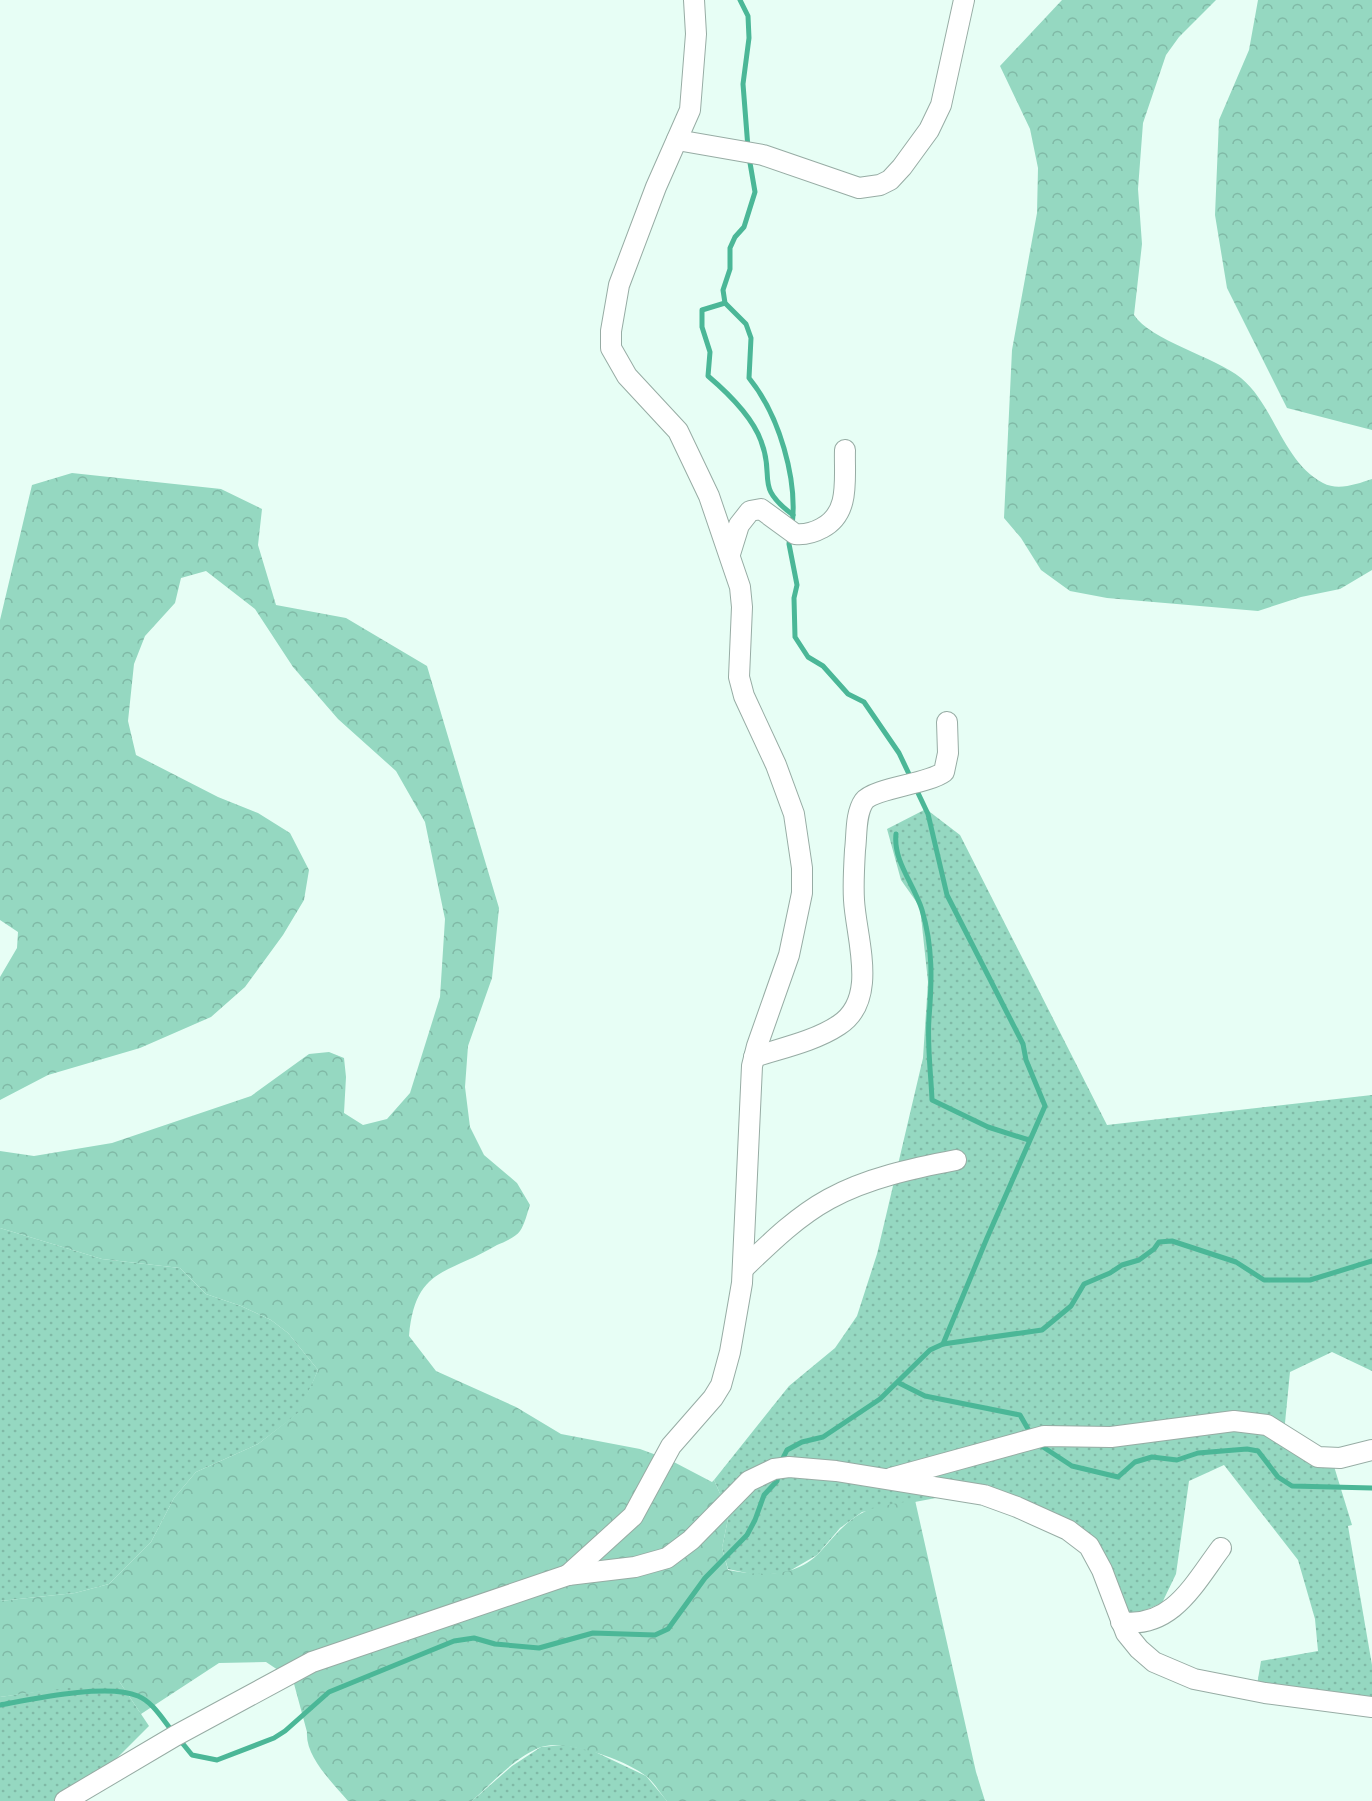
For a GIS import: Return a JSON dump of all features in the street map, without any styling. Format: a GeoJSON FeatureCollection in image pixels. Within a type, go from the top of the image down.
{"type":"FeatureCollection","features":[{"type":"Feature","properties":{"kind":"street"},"geometry":{"type":"LineString","coordinates":[[568,1575],[633,1516],[670,1446],[713,1398],[721,1385],[730,1352],[743,1269],[754,1057],[789,956],[802,893],[802,868],[787,791],[752,715],[739,677],[742,607],[730,554],[690,452],[671,421],[627,376],[611,348],[611,331],[620,285],[690,110],[696,34],[694,0]]}},
{"type":"Feature","properties":{"kind":"street"},"geometry":{"type":"LineString","coordinates":[[677,140],[763,155],[859,188],[880,185],[890,180],[902,167],[929,130],[941,105],[964,0]]}},
{"type":"Feature","properties":{"kind":"street"},"geometry":{"type":"LineString","coordinates":[[730,554],[739,525],[744,515],[750,511],[761,509],[795,534],[811,533],[834,520],[844,500],[845,450]]}},
{"type":"Feature","properties":{"kind":"street"},"geometry":{"type":"LineString","coordinates":[[754,1057],[828,1031],[841,1024],[856,1006],[862,981],[854,900],[854,863],[862,806],[871,796],[944,772],[948,753],[947,722]]}},
{"type":"Feature","properties":{"kind":"street"},"geometry":{"type":"LineString","coordinates":[[743,1269],[777,1237],[830,1198],[882,1178],[956,1160]]}},
{"type":"Feature","properties":{"kind":"street"},"geometry":{"type":"LineString","coordinates":[[885,1479],[1044,1436],[1111,1437],[1234,1421],[1267,1425],[1318,1456],[1340,1458],[1372,1450]]}},
{"type":"Feature","properties":{"kind":"street"},"geometry":{"type":"LineString","coordinates":[[65,1801],[175,1736],[312,1662],[568,1575],[635,1567],[667,1558],[692,1540],[740,1490],[761,1473],[789,1467],[836,1471],[990,1497],[1017,1507],[1078,1535],[1097,1559],[1121,1622],[1132,1642],[1154,1662],[1194,1679],[1265,1693],[1372,1707]]}},
{"type":"Feature","properties":{"kind":"street"},"geometry":{"type":"LineString","coordinates":[[1121,1622],[1150,1622],[1175,1606],[1221,1548]]}},
{"type":"Feature","properties":{"kind":"green space"},"geometry":{"type":"Polygon","coordinates":[[[1062,0],[1216,0],[1179,37],[1166,55],[1143,123],[1138,189],[1142,244],[1134,315],[1154,332],[1230,370],[1241,378],[1262,403],[1288,448],[1309,474],[1323,483],[1341,487],[1372,479],[1372,570],[1340,589],[1301,597],[1258,611],[1107,598],[1070,591],[1041,570],[1021,538],[1004,518],[1012,350],[1037,213],[1038,168],[1030,129],[1000,66],[1062,0]]]}},
{"type":"Feature","properties":{"kind":"green space"},"geometry":{"type":"Polygon","coordinates":[[[1258,0],[1372,0],[1372,430],[1287,408],[1227,288],[1215,215],[1219,120],[1249,50],[1258,0]]]}},
{"type":"Feature","properties":{"kind":"green space"},"geometry":{"type":"Polygon","coordinates":[[[72,473],[221,489],[262,509],[258,545],[276,605],[346,618],[427,666],[499,908],[492,978],[468,1046],[465,1087],[470,1127],[484,1155],[517,1183],[530,1205],[523,1225],[516,1235],[436,1276],[426,1285],[418,1297],[412,1314],[409,1336],[436,1371],[516,1407],[561,1434],[640,1449],[670,1460],[712,1482],[714,1480],[729,1514],[722,1548],[728,1570],[765,1574],[800,1567],[820,1552],[843,1527],[860,1514],[880,1507],[915,1500],[976,1772],[985,1801],[667,1801],[649,1778],[625,1764],[580,1748],[552,1745],[531,1751],[522,1757],[472,1801],[348,1801],[321,1769],[310,1751],[293,1680],[266,1662],[219,1663],[141,1714],[119,1681],[0,1697],[0,1601],[75,1593],[109,1584],[151,1542],[174,1498],[196,1472],[258,1444],[299,1412],[318,1370],[288,1333],[271,1320],[241,1306],[206,1294],[180,1268],[102,1259],[0,1228],[0,1151],[34,1156],[112,1143],[251,1096],[309,1054],[329,1052],[344,1058],[346,1077],[344,1113],[363,1125],[387,1119],[410,1093],[440,997],[445,919],[425,822],[396,771],[338,719],[293,667],[255,609],[206,571],[181,578],[175,603],[145,636],[134,664],[128,721],[136,755],[218,797],[258,813],[290,833],[309,870],[304,900],[283,935],[245,987],[211,1017],[140,1048],[48,1075],[0,1100],[0,977],[17,948],[18,932],[0,920],[0,620],[32,485],[72,473]]]}},
{"type":"Feature","properties":{"kind":"green space"},"geometry":{"type":"Polygon","coordinates":[[[926,809],[960,835],[1107,1125],[1372,1095],[1372,1371],[1332,1352],[1290,1372],[1284,1433],[1333,1463],[1352,1525],[1348,1526],[1372,1665],[1372,1704],[1256,1691],[1261,1661],[1318,1651],[1315,1619],[1298,1560],[1224,1465],[1189,1481],[1176,1574],[1162,1603],[1131,1616],[1116,1612],[1115,1575],[1082,1540],[957,1494],[862,1512],[840,1528],[817,1555],[786,1573],[756,1575],[728,1569],[722,1548],[729,1514],[714,1480],[789,1386],[835,1348],[857,1316],[877,1254],[923,1058],[928,982],[920,907],[901,880],[887,829],[926,809]]]}},
{"type":"Feature","properties":{"kind":"green space"},"geometry":{"type":"Polygon","coordinates":[[[0,1228],[102,1259],[180,1268],[206,1294],[241,1306],[271,1320],[288,1333],[318,1370],[300,1412],[258,1444],[196,1472],[174,1498],[151,1542],[109,1584],[75,1593],[0,1601],[0,1228]]]}},
{"type":"Feature","properties":{"kind":"green space"},"geometry":{"type":"Polygon","coordinates":[[[119,1681],[149,1726],[74,1801],[0,1801],[0,1697],[119,1681]]]}},
{"type":"Feature","properties":{"kind":"green space"},"geometry":{"type":"Polygon","coordinates":[[[564,1745],[591,1750],[646,1776],[667,1801],[472,1801],[512,1766],[541,1747],[564,1745]]]}},
{"type":"Feature","properties":{"kind":"waterway"},"geometry":{"type":"LineString","coordinates":[[740,0],[748,16],[749,38],[743,84],[748,148]]}},
{"type":"Feature","properties":{"kind":"waterway"},"geometry":{"type":"LineString","coordinates":[[749,157],[755,192],[744,227],[735,237],[730,248],[730,269],[723,290],[725,303],[746,324],[751,338],[749,378],[769,410],[784,448],[792,488],[792,526]]}},
{"type":"Feature","properties":{"kind":"waterway"},"geometry":{"type":"LineString","coordinates":[[725,303],[702,310],[702,327],[710,352],[708,376],[731,397],[752,423],[765,454],[769,488],[773,496],[793,515]]}},
{"type":"Feature","properties":{"kind":"waterway"},"geometry":{"type":"LineString","coordinates":[[790,535],[789,544],[797,585],[794,598],[795,637],[808,657],[823,666],[848,694],[864,702],[899,753],[928,814],[947,895],[1023,1044],[1026,1060],[1045,1106],[943,1344]]}},
{"type":"Feature","properties":{"kind":"waterway"},"geometry":{"type":"LineString","coordinates":[[896,834],[898,854],[922,910],[930,950],[928,1039],[932,1100],[988,1127],[1029,1140]]}},
{"type":"Feature","properties":{"kind":"waterway"},"geometry":{"type":"LineString","coordinates":[[781,1462],[787,1450],[802,1442],[823,1437],[880,1399],[930,1350],[943,1344],[1042,1330],[1071,1306],[1084,1284],[1122,1265],[1139,1260],[1154,1249],[1159,1242],[1172,1241],[1236,1262],[1264,1280],[1310,1280],[1372,1261]]}},
{"type":"Feature","properties":{"kind":"waterway"},"geometry":{"type":"LineString","coordinates":[[899,1383],[925,1396],[1020,1415],[1032,1436]]}},
{"type":"Feature","properties":{"kind":"waterway"},"geometry":{"type":"LineString","coordinates":[[1037,1443],[1072,1466],[1118,1477],[1135,1462],[1152,1457],[1177,1460],[1198,1453],[1247,1449],[1258,1451],[1278,1477],[1292,1486],[1372,1488]]}},
{"type":"Feature","properties":{"kind":"waterway"},"geometry":{"type":"LineString","coordinates":[[179,1739],[192,1755],[217,1760],[274,1738],[329,1692],[454,1641],[474,1638],[495,1644],[539,1648],[593,1633],[655,1635],[668,1629],[705,1578],[747,1535],[764,1495],[777,1481],[779,1472]]}},
{"type":"Feature","properties":{"kind":"waterway"},"geometry":{"type":"LineString","coordinates":[[0,1705],[70,1693],[125,1692],[148,1702],[173,1732]]}}]}
